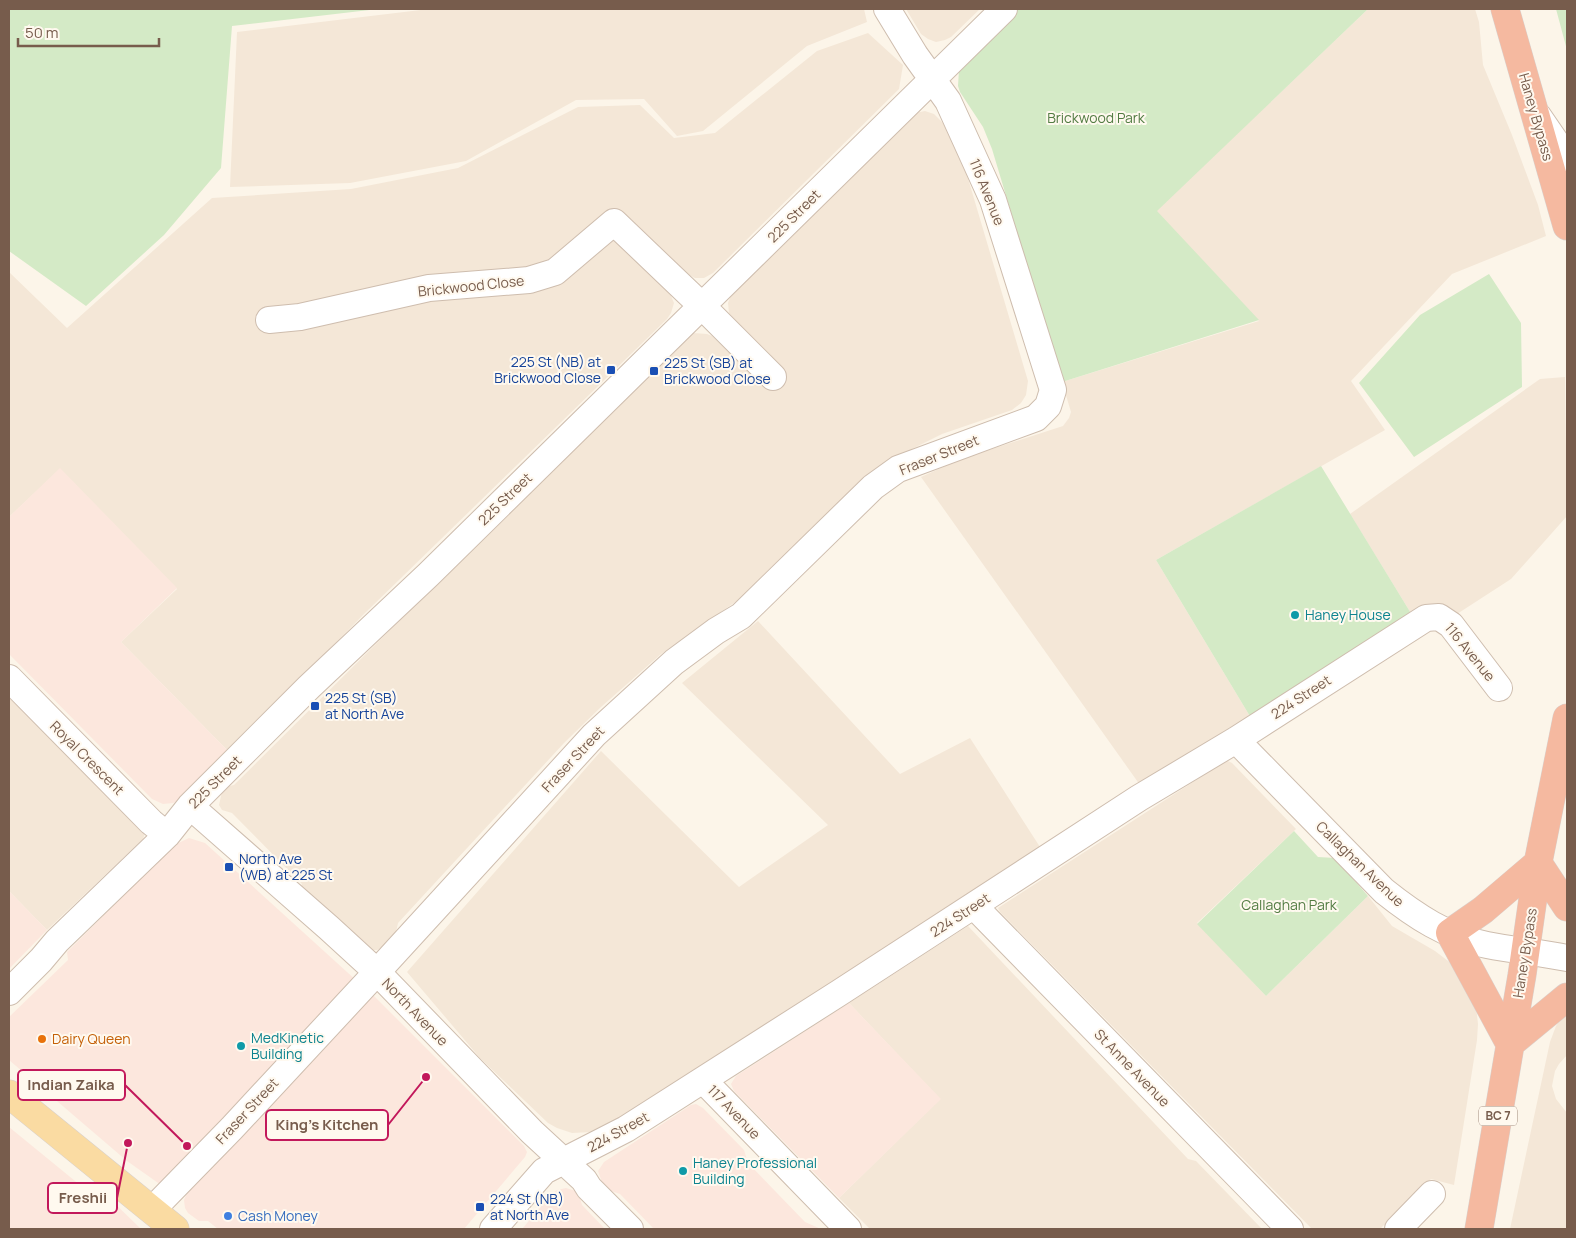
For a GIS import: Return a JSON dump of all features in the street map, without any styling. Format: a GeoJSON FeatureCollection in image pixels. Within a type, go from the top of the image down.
{"type":"FeatureCollection","features":[{"type":"Feature","properties":{"kind":"highway","name":"Haney Bypass"},"geometry":{"type":"LineString","coordinates":[[1504,9],[1536,113],[1567,226]]}},
{"type":"Feature","properties":{"kind":"highway","name":"Haney Bypass"},"geometry":{"type":"LineString","coordinates":[[1479,1229],[1526,950],[1538,863],[1567,718]]}},
{"type":"Feature","properties":{"kind":"highway"},"geometry":{"type":"LineString","coordinates":[[1567,907],[1538,863],[1483,910],[1450,933],[1510,1044],[1567,997]]}},
{"type":"Feature","properties":{"kind":"highway","name":"Haney Bypass"},"geometry":{"type":"LineString","coordinates":[[1486,1189],[1487,1229]]}},
{"type":"Feature","properties":{"kind":"main road"},"geometry":{"type":"LineString","coordinates":[[9,1094],[175,1229]]}},
{"type":"Feature","properties":{"kind":"street","name":"116 Avenue"},"geometry":{"type":"LineString","coordinates":[[887,9],[915,56],[948,101],[993,200],[1053,390]]}},
{"type":"Feature","properties":{"kind":"street","name":"225 Street"},"geometry":{"type":"LineString","coordinates":[[9,992],[64,934],[167,835],[190,806],[309,687],[428,574],[1004,9]]}},
{"type":"Feature","properties":{"kind":"street"},"geometry":{"type":"LineString","coordinates":[[1536,113],[1567,158]]}},
{"type":"Feature","properties":{"kind":"street","name":"Brickwood Close"},"geometry":{"type":"LineString","coordinates":[[269,320],[300,318],[429,288],[529,280],[555,272],[614,222],[773,377]]}},
{"type":"Feature","properties":{"kind":"street","name":"Fraser Street"},"geometry":{"type":"LineString","coordinates":[[152,1210],[232,1128],[594,735],[674,662],[716,631],[741,616],[873,487],[898,469],[1036,418],[1048,406],[1053,390]]}},
{"type":"Feature","properties":{"kind":"street","name":"116 Avenue"},"geometry":{"type":"LineString","coordinates":[[1439,617],[1452,625],[1499,688]]}},
{"type":"Feature","properties":{"kind":"street","name":"224 Street"},"geometry":{"type":"LineString","coordinates":[[493,1229],[544,1171],[626,1129],[1139,798],[1236,740],[1420,621],[1426,618],[1439,617]]}},
{"type":"Feature","properties":{"kind":"street","name":"Royal Crescent"},"geometry":{"type":"LineString","coordinates":[[9,678],[151,822],[167,835]]}},
{"type":"Feature","properties":{"kind":"street","name":"Callaghan Avenue"},"geometry":{"type":"LineString","coordinates":[[1236,740],[1384,891],[1406,909],[1450,933],[1486,945],[1567,958]]}},
{"type":"Feature","properties":{"kind":"street","name":"North Avenue"},"geometry":{"type":"LineString","coordinates":[[190,806],[377,972],[532,1132],[584,1180],[630,1229]]}},
{"type":"Feature","properties":{"kind":"street","name":"St Anne Avenue"},"geometry":{"type":"LineString","coordinates":[[974,906],[1290,1229]]}},
{"type":"Feature","properties":{"kind":"street","name":"117 Avenue"},"geometry":{"type":"LineString","coordinates":[[703,1080],[848,1229]]}},
{"type":"Feature","properties":{"kind":"street"},"geometry":{"type":"LineString","coordinates":[[1398,1229],[1432,1194]]}},
{"type":"Feature","properties":{"kind":"shaded area"},"geometry":{"type":"Polygon","coordinates":[[[429,9],[864,9],[867,22],[807,46],[703,131],[677,136],[644,99],[576,100],[466,161],[350,183],[230,187],[237,32],[429,9]]]}},
{"type":"Feature","properties":{"kind":"shaded area"},"geometry":{"type":"Polygon","coordinates":[[[906,9],[980,9],[951,37],[936,42],[921,34],[906,9]]]}},
{"type":"Feature","properties":{"kind":"shaded area"},"geometry":{"type":"Polygon","coordinates":[[[1368,9],[1475,9],[1479,22],[1483,65],[1538,205],[1546,236],[1452,274],[1351,381],[1385,430],[1156,560],[1251,718],[1140,785],[921,477],[961,459],[1063,426],[1071,412],[1062,382],[1259,321],[1156,211],[1368,9]]]}},
{"type":"Feature","properties":{"kind":"shaded area"},"geometry":{"type":"Polygon","coordinates":[[[868,33],[903,65],[899,89],[713,273],[704,278],[695,278],[687,274],[631,219],[626,249],[669,291],[674,303],[667,319],[363,615],[229,752],[121,642],[177,589],[60,469],[9,517],[9,272],[67,328],[212,198],[351,189],[458,168],[578,107],[640,105],[674,138],[715,133],[817,51],[868,33]]]}},
{"type":"Feature","properties":{"kind":"shaded area"},"geometry":{"type":"Polygon","coordinates":[[[925,111],[934,114],[943,123],[967,175],[1028,381],[1026,395],[1021,403],[1012,410],[942,434],[912,449],[851,494],[748,593],[661,654],[601,707],[564,743],[398,923],[396,932],[383,947],[377,950],[369,950],[299,890],[302,884],[232,813],[222,810],[219,805],[225,787],[234,785],[684,338],[693,333],[712,336],[737,360],[753,340],[729,313],[728,303],[731,295],[915,113],[925,111]]]}},
{"type":"Feature","properties":{"kind":"shaded area"},"geometry":{"type":"Polygon","coordinates":[[[1565,377],[1567,516],[1511,579],[1457,614],[1448,608],[1412,615],[1350,514],[1540,379],[1565,377]]]}},
{"type":"Feature","properties":{"kind":"shaded area"},"geometry":{"type":"Polygon","coordinates":[[[60,468],[177,588],[121,642],[229,752],[179,801],[163,804],[152,799],[9,654],[9,517],[60,468]]]}},
{"type":"Feature","properties":{"kind":"shaded area"},"geometry":{"type":"Polygon","coordinates":[[[758,621],[900,774],[970,738],[1040,847],[1000,872],[991,882],[630,1116],[592,1132],[572,1133],[557,1128],[548,1123],[480,1058],[407,972],[601,751],[739,887],[828,825],[682,683],[758,621]]]}},
{"type":"Feature","properties":{"kind":"shaded area"},"geometry":{"type":"Polygon","coordinates":[[[9,696],[145,833],[143,839],[47,930],[9,891],[9,696]]]}},
{"type":"Feature","properties":{"kind":"shaded area"},"geometry":{"type":"Polygon","coordinates":[[[1228,761],[1296,829],[1197,923],[1266,996],[1368,896],[1392,926],[1435,951],[1452,964],[1476,1006],[1477,1040],[1454,1185],[1431,1179],[1380,1229],[1312,1229],[998,908],[1228,761]]]}},
{"type":"Feature","properties":{"kind":"shaded area"},"geometry":{"type":"Polygon","coordinates":[[[189,838],[205,843],[358,982],[302,1041],[242,1098],[161,1185],[127,1161],[9,1060],[9,1017],[68,960],[67,952],[174,845],[189,838]]]}},
{"type":"Feature","properties":{"kind":"shaded area"},"geometry":{"type":"Polygon","coordinates":[[[9,891],[47,930],[9,969],[9,891]]]}},
{"type":"Feature","properties":{"kind":"shaded area"},"geometry":{"type":"Polygon","coordinates":[[[968,926],[1188,1159],[1196,1161],[1262,1229],[870,1229],[839,1198],[940,1099],[849,1003],[968,926]]]}},
{"type":"Feature","properties":{"kind":"shaded area"},"geometry":{"type":"Polygon","coordinates":[[[373,995],[524,1146],[527,1152],[525,1157],[464,1229],[218,1229],[208,1221],[199,1221],[188,1213],[184,1200],[188,1191],[373,995]]]}},
{"type":"Feature","properties":{"kind":"shaded area"},"geometry":{"type":"Polygon","coordinates":[[[849,1003],[941,1099],[839,1198],[734,1091],[731,1084],[736,1076],[849,1003]]]}},
{"type":"Feature","properties":{"kind":"shaded area"},"geometry":{"type":"Polygon","coordinates":[[[1567,1010],[1567,1055],[1555,1071],[1552,1086],[1556,1099],[1567,1113],[1567,1229],[1510,1229],[1550,1042],[1556,1026],[1567,1010]]]}},
{"type":"Feature","properties":{"kind":"shaded area"},"geometry":{"type":"Polygon","coordinates":[[[696,1104],[703,1108],[744,1150],[748,1163],[805,1222],[821,1229],[654,1229],[620,1194],[608,1190],[603,1185],[598,1171],[604,1162],[691,1105],[696,1104]]]}},
{"type":"Feature","properties":{"kind":"shaded area"},"geometry":{"type":"Polygon","coordinates":[[[9,1127],[91,1194],[105,1194],[141,1229],[9,1229],[9,1127]]]}},
{"type":"Feature","properties":{"kind":"shaded area"},"geometry":{"type":"Polygon","coordinates":[[[566,1188],[576,1191],[582,1205],[605,1229],[522,1229],[550,1196],[557,1190],[566,1188]]]}},
{"type":"Feature","properties":{"kind":"green space"},"geometry":{"type":"Polygon","coordinates":[[[9,9],[378,9],[232,26],[221,168],[164,235],[86,306],[9,251],[9,9]]]}},
{"type":"Feature","properties":{"kind":"green space","name":"Brickwood Park"},"geometry":{"type":"Polygon","coordinates":[[[1018,9],[1368,9],[1157,211],[1259,320],[1062,382],[992,149],[983,127],[958,86],[959,70],[967,59],[1018,9]]]}},
{"type":"Feature","properties":{"kind":"green space"},"geometry":{"type":"Polygon","coordinates":[[[1556,9],[1567,9],[1567,50],[1556,9]]]}},
{"type":"Feature","properties":{"kind":"green space"},"geometry":{"type":"Polygon","coordinates":[[[1489,274],[1521,323],[1522,387],[1414,457],[1359,383],[1420,315],[1489,274]]]}},
{"type":"Feature","properties":{"kind":"green space"},"geometry":{"type":"Polygon","coordinates":[[[1321,466],[1412,615],[1251,718],[1156,560],[1321,466]]]}},
{"type":"Feature","properties":{"kind":"green space","name":"Callaghan Park"},"geometry":{"type":"Polygon","coordinates":[[[1294,831],[1318,857],[1335,858],[1368,896],[1266,996],[1197,924],[1294,831]]]}},
{"type":"Feature","properties":{"kind":"place","name":"225 St (NB) at Brickwood Close"},"geometry":{"type":"Point","coordinates":[611,370]}},
{"type":"Feature","properties":{"kind":"place","name":"225 St (SB) at Brickwood Close"},"geometry":{"type":"Point","coordinates":[654,371]}},
{"type":"Feature","properties":{"kind":"place","name":"Haney House"},"geometry":{"type":"Point","coordinates":[1295,615]}},
{"type":"Feature","properties":{"kind":"place","name":"225 St (SB) at North Ave"},"geometry":{"type":"Point","coordinates":[315,706]}},
{"type":"Feature","properties":{"kind":"place","name":"North Ave (WB) at 225 St"},"geometry":{"type":"Point","coordinates":[229,867]}},
{"type":"Feature","properties":{"kind":"place","name":"Dairy Queen"},"geometry":{"type":"Point","coordinates":[42,1039]}},
{"type":"Feature","properties":{"kind":"place","name":"MedKinetic Building"},"geometry":{"type":"Point","coordinates":[241,1046]}},
{"type":"Feature","properties":{"kind":"place","name":"King's Kitchen"},"geometry":{"type":"Point","coordinates":[426,1077]}},
{"type":"Feature","properties":{"kind":"place","name":"Freshii"},"geometry":{"type":"Point","coordinates":[128,1143]}},
{"type":"Feature","properties":{"kind":"place","name":"Indian Zaika"},"geometry":{"type":"Point","coordinates":[187,1146]}},
{"type":"Feature","properties":{"kind":"place","name":"Haney Professional Building"},"geometry":{"type":"Point","coordinates":[683,1171]}},
{"type":"Feature","properties":{"kind":"place","name":"224 St (NB) at North Ave"},"geometry":{"type":"Point","coordinates":[480,1207]}},
{"type":"Feature","properties":{"kind":"place","name":"Cash Money"},"geometry":{"type":"Point","coordinates":[228,1216]}}]}
